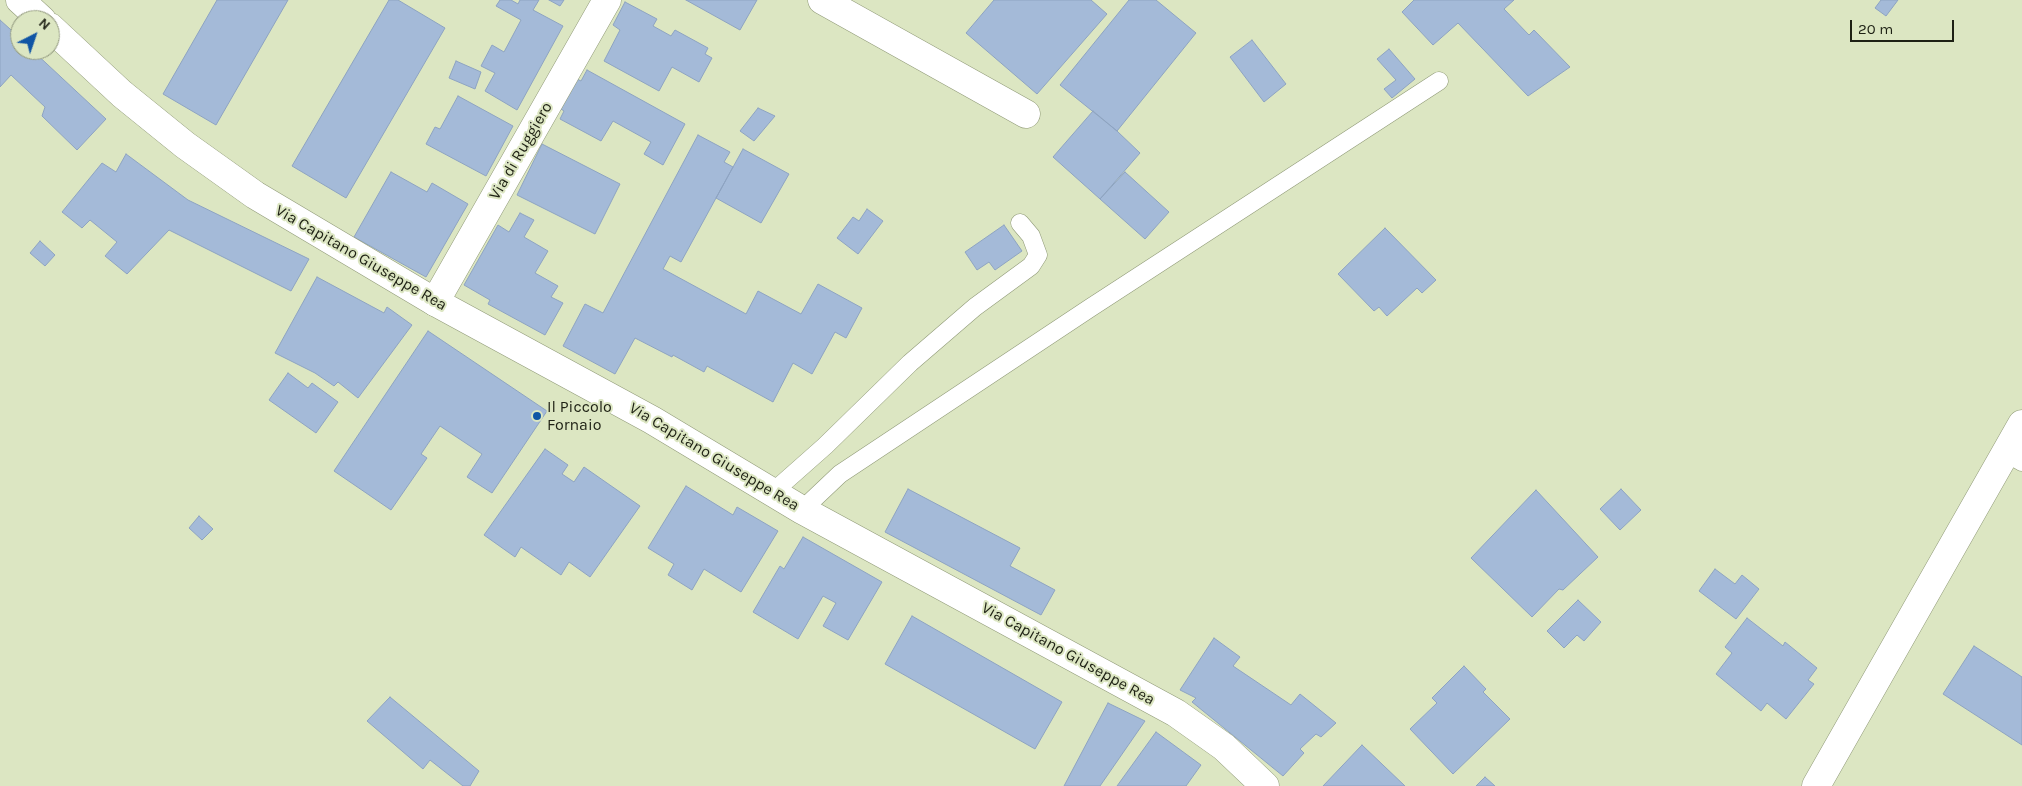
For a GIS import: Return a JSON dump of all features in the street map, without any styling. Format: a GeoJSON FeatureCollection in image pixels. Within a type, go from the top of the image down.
{"type":"FeatureCollection","features":[{"type":"Feature","properties":{"kind":"street"},"geometry":{"type":"LineString","coordinates":[[20,0],[31,10]]}},
{"type":"Feature","properties":{"kind":"street","name":"Via di Ruggiero"},"geometry":{"type":"LineString","coordinates":[[435,302],[607,0]]}},
{"type":"Feature","properties":{"kind":"street"},"geometry":{"type":"LineString","coordinates":[[822,0],[1026,114]]}},
{"type":"Feature","properties":{"kind":"street","name":"Via Capitano Giuseppe Rea"},"geometry":{"type":"LineString","coordinates":[[60,36],[122,94],[185,145],[255,195],[435,302],[652,420],[802,510],[1176,713],[1224,746],[1265,786]]}},
{"type":"Feature","properties":{"kind":"street"},"geometry":{"type":"LineString","coordinates":[[1816,786],[2014,457],[2022,424]]}},
{"type":"Feature","properties":{"kind":"lane"},"geometry":{"type":"LineString","coordinates":[[802,510],[840,474],[1098,302],[1439,81]]}},
{"type":"Feature","properties":{"kind":"lane"},"geometry":{"type":"LineString","coordinates":[[773,492],[825,446],[910,363],[975,307],[1031,266],[1038,254],[1030,236],[1020,223]]}},
{"type":"Feature","properties":{"kind":"building"},"geometry":{"type":"Polygon","coordinates":[[[217,0],[288,0],[216,125],[163,94],[217,0]]]}},
{"type":"Feature","properties":{"kind":"building"},"geometry":{"type":"Polygon","coordinates":[[[389,0],[398,0],[445,28],[346,198],[292,166],[389,0]]]}},
{"type":"Feature","properties":{"kind":"building"},"geometry":{"type":"Polygon","coordinates":[[[500,0],[511,0],[518,4],[520,0],[539,0],[533,10],[563,26],[517,110],[485,91],[495,73],[481,66],[492,45],[504,52],[521,20],[496,6],[500,0]]]}},
{"type":"Feature","properties":{"kind":"building"},"geometry":{"type":"Polygon","coordinates":[[[549,0],[564,0],[560,6],[549,0]]]}},
{"type":"Feature","properties":{"kind":"building"},"geometry":{"type":"Polygon","coordinates":[[[686,0],[757,0],[740,30],[686,0]]]}},
{"type":"Feature","properties":{"kind":"building"},"geometry":{"type":"Polygon","coordinates":[[[994,0],[1091,0],[1107,14],[1037,94],[966,33],[994,0]]]}},
{"type":"Feature","properties":{"kind":"building"},"geometry":{"type":"Polygon","coordinates":[[[1129,0],[1156,0],[1196,33],[1117,131],[1060,85],[1129,0]]]}},
{"type":"Feature","properties":{"kind":"building"},"geometry":{"type":"Polygon","coordinates":[[[1414,0],[1514,0],[1504,9],[1529,35],[1534,30],[1570,67],[1528,96],[1458,23],[1433,45],[1402,12],[1414,0]]]}},
{"type":"Feature","properties":{"kind":"building"},"geometry":{"type":"Polygon","coordinates":[[[1881,0],[1898,0],[1886,16],[1875,8],[1881,0]]]}},
{"type":"Feature","properties":{"kind":"building"},"geometry":{"type":"Polygon","coordinates":[[[625,2],[657,19],[653,26],[671,36],[675,30],[708,48],[705,54],[712,58],[699,82],[672,67],[659,91],[604,61],[620,30],[613,25],[625,2]]]}},
{"type":"Feature","properties":{"kind":"building"},"geometry":{"type":"Polygon","coordinates":[[[0,20],[10,29],[10,60],[43,60],[106,119],[77,150],[42,116],[45,107],[11,75],[0,87],[0,20]]]}},
{"type":"Feature","properties":{"kind":"building"},"geometry":{"type":"Polygon","coordinates":[[[1252,40],[1286,84],[1264,102],[1230,57],[1252,40]]]}},
{"type":"Feature","properties":{"kind":"building"},"geometry":{"type":"Polygon","coordinates":[[[1389,49],[1415,79],[1392,98],[1384,89],[1396,80],[1377,59],[1389,49]]]}},
{"type":"Feature","properties":{"kind":"building"},"geometry":{"type":"Polygon","coordinates":[[[456,61],[481,72],[475,89],[449,78],[456,61]]]}},
{"type":"Feature","properties":{"kind":"building"},"geometry":{"type":"Polygon","coordinates":[[[587,70],[685,124],[663,165],[644,154],[651,142],[613,121],[601,141],[560,119],[564,111],[558,107],[575,78],[581,81],[587,70]]]}},
{"type":"Feature","properties":{"kind":"building"},"geometry":{"type":"Polygon","coordinates":[[[458,96],[513,126],[486,176],[426,144],[435,127],[440,129],[458,96]]]}},
{"type":"Feature","properties":{"kind":"building"},"geometry":{"type":"Polygon","coordinates":[[[758,108],[775,116],[754,141],[740,131],[758,108]]]}},
{"type":"Feature","properties":{"kind":"building"},"geometry":{"type":"Polygon","coordinates":[[[1093,111],[1140,153],[1100,199],[1053,157],[1093,111]]]}},
{"type":"Feature","properties":{"kind":"building"},"geometry":{"type":"Polygon","coordinates":[[[698,135],[730,152],[724,162],[733,167],[681,262],[670,256],[663,269],[746,314],[758,291],[801,314],[818,284],[862,308],[846,338],[835,332],[812,374],[793,363],[773,402],[707,366],[704,372],[673,355],[672,357],[635,338],[615,374],[563,346],[585,304],[603,313],[698,135]]]}},
{"type":"Feature","properties":{"kind":"building"},"geometry":{"type":"Polygon","coordinates":[[[542,144],[620,184],[595,234],[517,195],[542,144]]]}},
{"type":"Feature","properties":{"kind":"building"},"geometry":{"type":"Polygon","coordinates":[[[743,149],[789,174],[761,223],[716,198],[743,149]]]}},
{"type":"Feature","properties":{"kind":"building"},"geometry":{"type":"Polygon","coordinates":[[[126,154],[188,200],[309,259],[291,291],[169,230],[127,274],[105,256],[117,242],[90,220],[82,228],[62,212],[102,163],[116,172],[126,154]]]}},
{"type":"Feature","properties":{"kind":"building"},"geometry":{"type":"Polygon","coordinates":[[[391,172],[427,192],[432,183],[468,204],[426,277],[354,237],[391,172]]]}},
{"type":"Feature","properties":{"kind":"building"},"geometry":{"type":"Polygon","coordinates":[[[1125,172],[1169,212],[1145,239],[1100,199],[1125,172]]]}},
{"type":"Feature","properties":{"kind":"building"},"geometry":{"type":"Polygon","coordinates":[[[867,209],[883,221],[858,254],[837,238],[853,217],[859,221],[867,209]]]}},
{"type":"Feature","properties":{"kind":"building"},"geometry":{"type":"Polygon","coordinates":[[[520,213],[534,220],[524,237],[548,251],[535,273],[558,286],[551,297],[563,303],[545,335],[488,304],[490,300],[464,285],[498,225],[509,232],[520,213]]]}},
{"type":"Feature","properties":{"kind":"building"},"geometry":{"type":"Polygon","coordinates":[[[1004,225],[1022,251],[995,270],[989,262],[977,270],[965,252],[1004,225]]]}},
{"type":"Feature","properties":{"kind":"building"},"geometry":{"type":"Polygon","coordinates":[[[1385,228],[1436,280],[1422,293],[1417,288],[1387,316],[1379,307],[1374,311],[1338,274],[1385,228]]]}},
{"type":"Feature","properties":{"kind":"building"},"geometry":{"type":"Polygon","coordinates":[[[40,241],[55,255],[45,266],[30,253],[40,241]]]}},
{"type":"Feature","properties":{"kind":"building"},"geometry":{"type":"Polygon","coordinates":[[[317,277],[384,313],[387,307],[412,325],[358,398],[338,382],[334,386],[315,373],[275,353],[317,277]]]}},
{"type":"Feature","properties":{"kind":"building"},"geometry":{"type":"Polygon","coordinates":[[[428,331],[547,411],[492,493],[467,477],[482,454],[440,426],[421,454],[427,458],[391,510],[334,471],[428,331]]]}},
{"type":"Feature","properties":{"kind":"building"},"geometry":{"type":"Polygon","coordinates":[[[288,373],[308,388],[312,383],[338,402],[316,433],[269,400],[288,373]]]}},
{"type":"Feature","properties":{"kind":"building"},"geometry":{"type":"Polygon","coordinates":[[[545,449],[568,465],[562,474],[574,482],[584,467],[640,506],[590,577],[569,562],[561,575],[521,547],[515,557],[484,535],[545,449]]]}},
{"type":"Feature","properties":{"kind":"building"},"geometry":{"type":"Polygon","coordinates":[[[686,486],[733,515],[737,507],[778,531],[741,592],[704,569],[692,590],[668,575],[674,564],[648,548],[686,486]]]}},
{"type":"Feature","properties":{"kind":"building"},"geometry":{"type":"Polygon","coordinates":[[[908,489],[1020,548],[1010,566],[1055,590],[1041,615],[885,532],[908,489]]]}},
{"type":"Feature","properties":{"kind":"building"},"geometry":{"type":"Polygon","coordinates":[[[1621,489],[1641,510],[1620,530],[1600,509],[1621,489]]]}},
{"type":"Feature","properties":{"kind":"building"},"geometry":{"type":"Polygon","coordinates":[[[1536,490],[1598,557],[1563,590],[1559,589],[1532,617],[1471,558],[1536,490]]]}},
{"type":"Feature","properties":{"kind":"building"},"geometry":{"type":"Polygon","coordinates":[[[199,516],[213,529],[202,540],[189,528],[199,516]]]}},
{"type":"Feature","properties":{"kind":"building"},"geometry":{"type":"Polygon","coordinates":[[[803,537],[882,582],[848,640],[823,626],[836,603],[823,596],[798,639],[753,612],[780,566],[784,569],[803,537]]]}},
{"type":"Feature","properties":{"kind":"building"},"geometry":{"type":"Polygon","coordinates":[[[1715,569],[1735,584],[1742,575],[1759,589],[1736,619],[1699,591],[1715,569]]]}},
{"type":"Feature","properties":{"kind":"building"},"geometry":{"type":"Polygon","coordinates":[[[1578,600],[1601,622],[1584,641],[1577,635],[1564,648],[1547,631],[1578,600]]]}},
{"type":"Feature","properties":{"kind":"building"},"geometry":{"type":"Polygon","coordinates":[[[912,616],[1062,702],[1035,749],[885,664],[912,616]]]}},
{"type":"Feature","properties":{"kind":"building"},"geometry":{"type":"Polygon","coordinates":[[[1747,618],[1783,646],[1785,642],[1817,668],[1808,680],[1814,684],[1786,719],[1767,703],[1761,711],[1716,674],[1732,653],[1725,647],[1747,618]]]}},
{"type":"Feature","properties":{"kind":"building"},"geometry":{"type":"Polygon","coordinates":[[[1214,638],[1240,657],[1233,666],[1291,705],[1300,694],[1336,723],[1321,737],[1316,734],[1300,749],[1304,753],[1283,776],[1192,702],[1196,698],[1180,690],[1214,638]]]}},
{"type":"Feature","properties":{"kind":"building"},"geometry":{"type":"Polygon","coordinates":[[[1974,646],[2022,677],[2022,745],[1943,694],[1974,646]]]}},
{"type":"Feature","properties":{"kind":"building"},"geometry":{"type":"Polygon","coordinates":[[[1464,666],[1486,689],[1483,692],[1510,719],[1453,774],[1410,729],[1437,703],[1432,698],[1464,666]]]}},
{"type":"Feature","properties":{"kind":"building"},"geometry":{"type":"Polygon","coordinates":[[[390,697],[479,771],[470,786],[463,786],[430,760],[423,769],[367,721],[390,697]]]}},
{"type":"Feature","properties":{"kind":"building"},"geometry":{"type":"Polygon","coordinates":[[[1108,703],[1145,721],[1100,786],[1064,786],[1108,703]]]}},
{"type":"Feature","properties":{"kind":"building"},"geometry":{"type":"Polygon","coordinates":[[[1156,732],[1201,765],[1186,786],[1117,786],[1156,732]]]}},
{"type":"Feature","properties":{"kind":"building"},"geometry":{"type":"Polygon","coordinates":[[[1362,745],[1405,786],[1323,786],[1362,745]]]}},
{"type":"Feature","properties":{"kind":"building"},"geometry":{"type":"Polygon","coordinates":[[[1485,777],[1495,786],[1476,786],[1485,777]]]}},
{"type":"Feature","properties":{"kind":"place","name":"Il Piccolo Fornaio"},"geometry":{"type":"Point","coordinates":[537,416]}}]}
